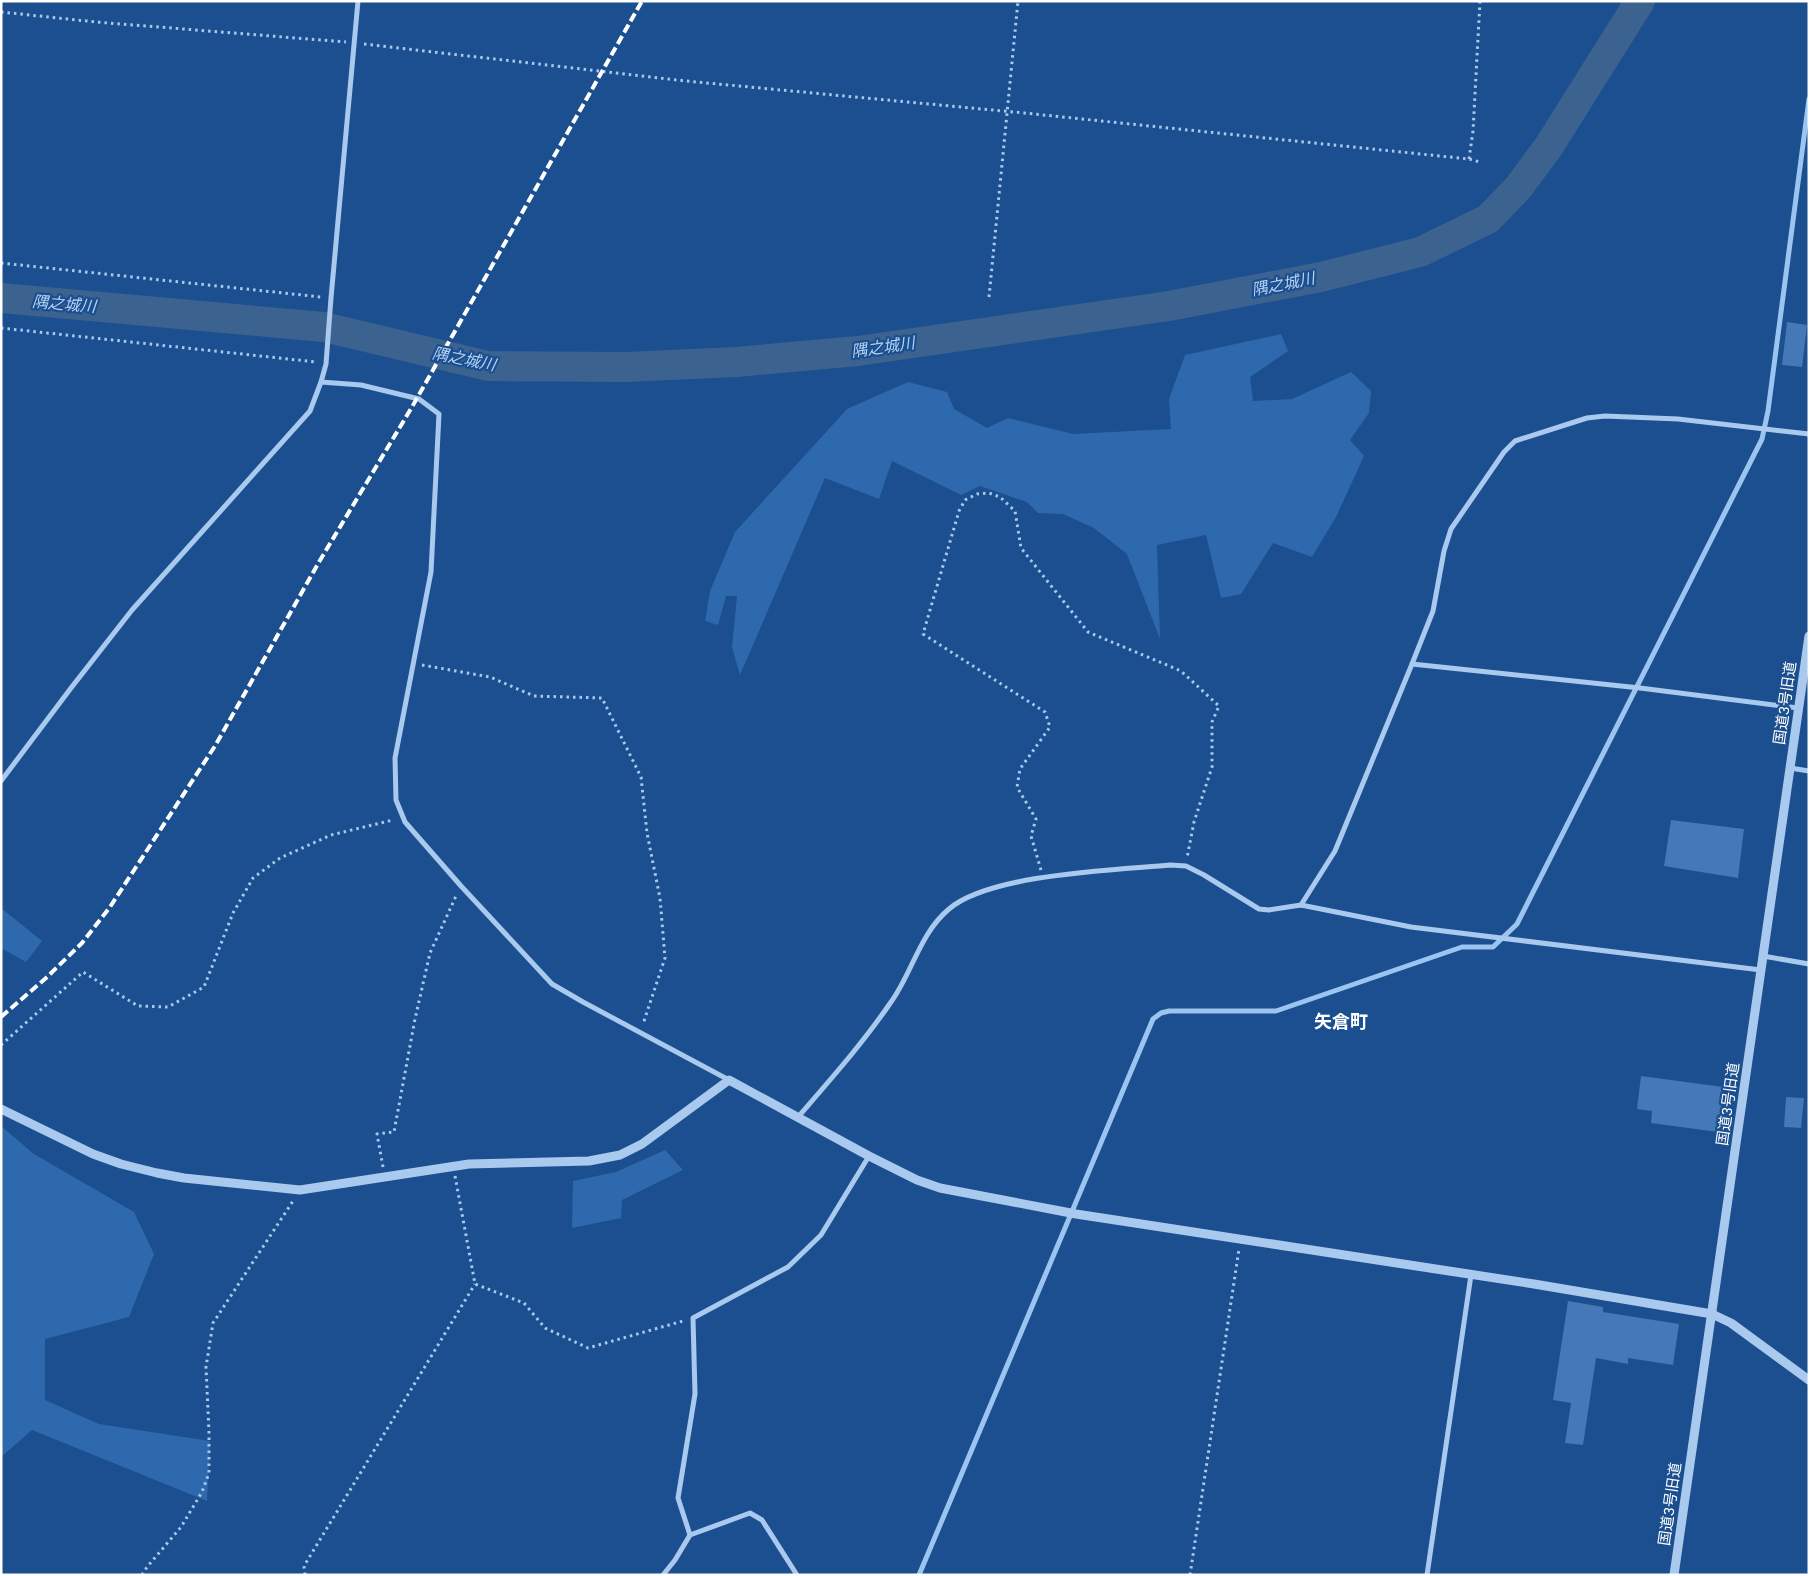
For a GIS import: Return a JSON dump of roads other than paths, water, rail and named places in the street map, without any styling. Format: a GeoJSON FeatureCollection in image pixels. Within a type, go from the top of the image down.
{"type":"FeatureCollection","features":[{"type":"Feature","properties":{"kind":"street"},"geometry":{"type":"LineString","coordinates":[[1,781],[70,688],[132,610],[310,411],[326,364],[358,1]]}},
{"type":"Feature","properties":{"kind":"street"},"geometry":{"type":"LineString","coordinates":[[321,382],[362,385],[419,399],[438,414],[431,572],[395,758],[396,800],[405,822],[461,886],[552,984],[869,1156],[917,1180],[940,1188],[1076,1214],[1712,1314],[1731,1323],[1809,1380]]}},
{"type":"Feature","properties":{"kind":"street"},"geometry":{"type":"LineString","coordinates":[[1301,905],[1335,851],[1412,664],[1433,611],[1444,551],[1451,530],[1504,452],[1515,441],[1588,418],[1605,416],[1678,420],[1809,434]]}},
{"type":"Feature","properties":{"kind":"street","name":"国道3号旧道"},"geometry":{"type":"LineString","coordinates":[[1674,1575],[1809,636]]}},
{"type":"Feature","properties":{"kind":"street"},"geometry":{"type":"LineString","coordinates":[[1412,664],[1637,688],[1798,708]]}},
{"type":"Feature","properties":{"kind":"street"},"geometry":{"type":"LineString","coordinates":[[1790,768],[1809,771]]}},
{"type":"Feature","properties":{"kind":"street"},"geometry":{"type":"LineString","coordinates":[[798,1117],[856,1049],[893,1001],[932,928],[948,909],[967,897],[987,890],[1044,878],[1151,867],[1186,866],[1259,909],[1269,910],[1301,905],[1410,927],[1498,936],[1761,970]]}},
{"type":"Feature","properties":{"kind":"street"},"geometry":{"type":"LineString","coordinates":[[1763,956],[1809,964]]}},
{"type":"Feature","properties":{"kind":"street"},"geometry":{"type":"LineString","coordinates":[[1,1109],[93,1154],[121,1164],[184,1178],[300,1190],[469,1164],[589,1161],[620,1155],[642,1144],[729,1080]]}},
{"type":"Feature","properties":{"kind":"street"},"geometry":{"type":"LineString","coordinates":[[690,1535],[678,1498],[695,1394],[693,1318],[788,1267],[821,1235],[869,1156]]}},
{"type":"Feature","properties":{"kind":"street"},"geometry":{"type":"LineString","coordinates":[[1427,1575],[1471,1275]]}},
{"type":"Feature","properties":{"kind":"street"},"geometry":{"type":"LineString","coordinates":[[663,1575],[675,1560],[690,1535],[750,1512],[762,1520],[797,1575]]}},
{"type":"Feature","properties":{"kind":"waterway","name":"隅之城川"},"geometry":{"type":"LineString","coordinates":[[1,298],[324,327],[488,366],[626,367],[736,362],[858,351],[1169,306],[1321,277],[1420,252],[1488,219],[1518,188],[1549,146],[1640,1]]}},
{"type":"Feature","properties":{"kind":"waterway"},"geometry":{"type":"LineString","coordinates":[[919,1575],[1153,1019],[1161,1013],[1169,1011],[1276,1011],[1462,947],[1493,947],[1517,924],[1762,439],[1768,411],[1809,99]]}},
{"type":"Feature","properties":{"kind":"railway"},"geometry":{"type":"LineString","coordinates":[[1,1017],[46,978],[82,943],[110,907],[215,746],[319,562],[412,407],[642,1]]}},
{"type":"Feature","properties":{"kind":"district","name":"矢倉町"},"geometry":{"type":"Point","coordinates":[1341,1021]}}]}
